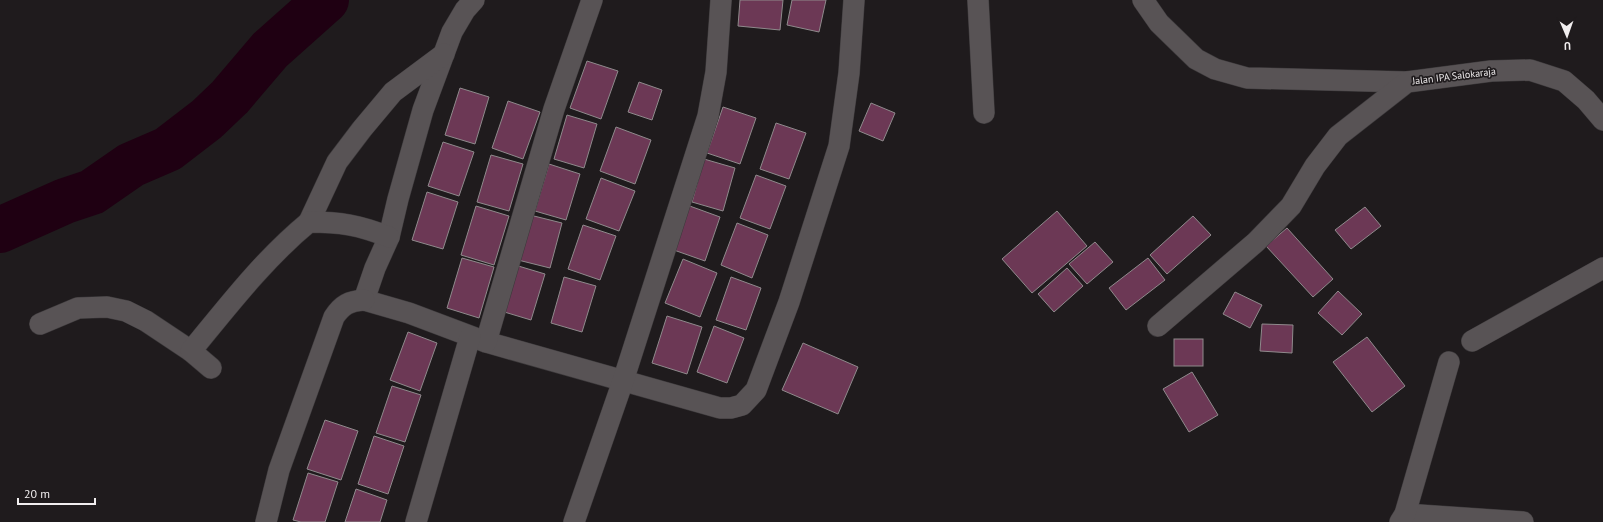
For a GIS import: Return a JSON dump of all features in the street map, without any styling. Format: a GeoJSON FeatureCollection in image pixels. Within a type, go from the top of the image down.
{"type":"FeatureCollection","features":[{"type":"Feature","properties":{"kind":"street"},"geometry":{"type":"LineString","coordinates":[[364,300],[375,268],[389,237],[423,110],[452,32],[464,10],[474,0]]}},
{"type":"Feature","properties":{"kind":"street"},"geometry":{"type":"LineString","coordinates":[[416,522],[592,0]]}},
{"type":"Feature","properties":{"kind":"street"},"geometry":{"type":"LineString","coordinates":[[574,522],[623,381],[708,116],[716,72],[721,0]]}},
{"type":"Feature","properties":{"kind":"street"},"geometry":{"type":"LineString","coordinates":[[266,522],[279,470],[334,317],[346,303],[364,300],[409,313],[478,339],[720,408],[731,408],[742,405],[756,390],[789,302],[838,146],[849,73],[854,0]]}},
{"type":"Feature","properties":{"kind":"street"},"geometry":{"type":"LineString","coordinates":[[978,0],[984,113]]}},
{"type":"Feature","properties":{"kind":"street"},"geometry":{"type":"LineString","coordinates":[[1143,0],[1159,23],[1196,59],[1214,69],[1247,78],[1407,82]]}},
{"type":"Feature","properties":{"kind":"street"},"geometry":{"type":"LineString","coordinates":[[191,351],[252,278],[292,235],[309,222],[337,162],[393,92],[444,54]]}},
{"type":"Feature","properties":{"kind":"street","name":"Jalan IPA Salokaraja"},"geometry":{"type":"LineString","coordinates":[[1158,326],[1256,242],[1291,206],[1324,153],[1338,136],[1407,82],[1490,71],[1530,70],[1564,81],[1586,100],[1603,120]]}},
{"type":"Feature","properties":{"kind":"street"},"geometry":{"type":"LineString","coordinates":[[309,222],[337,222],[353,225],[389,237]]}},
{"type":"Feature","properties":{"kind":"street"},"geometry":{"type":"LineString","coordinates":[[1472,341],[1603,268]]}},
{"type":"Feature","properties":{"kind":"street"},"geometry":{"type":"LineString","coordinates":[[40,324],[78,308],[107,306],[126,311],[146,321],[191,351],[211,368]]}},
{"type":"Feature","properties":{"kind":"street"},"geometry":{"type":"LineString","coordinates":[[1449,362],[1402,518],[1523,522]]}},
{"type":"Feature","properties":{"kind":"building"},"geometry":{"type":"Polygon","coordinates":[[[740,0],[783,0],[780,30],[738,26],[740,0]]]}},
{"type":"Feature","properties":{"kind":"building"},"geometry":{"type":"Polygon","coordinates":[[[792,0],[826,0],[819,32],[787,25],[792,0]]]}},
{"type":"Feature","properties":{"kind":"building"},"geometry":{"type":"Polygon","coordinates":[[[587,61],[618,71],[601,119],[570,108],[587,61]]]}},
{"type":"Feature","properties":{"kind":"building"},"geometry":{"type":"Polygon","coordinates":[[[639,82],[662,90],[652,120],[628,112],[639,82]]]}},
{"type":"Feature","properties":{"kind":"building"},"geometry":{"type":"Polygon","coordinates":[[[460,88],[489,97],[475,144],[445,135],[460,88]]]}},
{"type":"Feature","properties":{"kind":"building"},"geometry":{"type":"Polygon","coordinates":[[[508,101],[540,112],[523,159],[492,148],[508,101]]]}},
{"type":"Feature","properties":{"kind":"building"},"geometry":{"type":"Polygon","coordinates":[[[871,103],[895,113],[883,141],[859,131],[871,103]]]}},
{"type":"Feature","properties":{"kind":"building"},"geometry":{"type":"Polygon","coordinates":[[[723,107],[756,118],[740,164],[707,153],[723,107]]]}},
{"type":"Feature","properties":{"kind":"building"},"geometry":{"type":"Polygon","coordinates":[[[567,115],[597,124],[584,168],[554,159],[567,115]]]}},
{"type":"Feature","properties":{"kind":"building"},"geometry":{"type":"Polygon","coordinates":[[[776,123],[806,133],[789,179],[760,169],[776,123]]]}},
{"type":"Feature","properties":{"kind":"building"},"geometry":{"type":"Polygon","coordinates":[[[616,127],[651,140],[635,184],[600,171],[616,127]]]}},
{"type":"Feature","properties":{"kind":"building"},"geometry":{"type":"Polygon","coordinates":[[[443,142],[474,152],[459,196],[428,186],[443,142]]]}},
{"type":"Feature","properties":{"kind":"building"},"geometry":{"type":"Polygon","coordinates":[[[491,155],[523,164],[509,211],[477,202],[491,155]]]}},
{"type":"Feature","properties":{"kind":"building"},"geometry":{"type":"Polygon","coordinates":[[[704,159],[735,168],[723,211],[692,202],[704,159]]]}},
{"type":"Feature","properties":{"kind":"building"},"geometry":{"type":"Polygon","coordinates":[[[549,164],[580,174],[566,220],[535,211],[549,164]]]}},
{"type":"Feature","properties":{"kind":"building"},"geometry":{"type":"Polygon","coordinates":[[[756,175],[786,186],[770,229],[740,218],[756,175]]]}},
{"type":"Feature","properties":{"kind":"building"},"geometry":{"type":"Polygon","coordinates":[[[601,178],[635,191],[619,231],[586,219],[601,178]]]}},
{"type":"Feature","properties":{"kind":"building"},"geometry":{"type":"Polygon","coordinates":[[[427,192],[458,202],[443,249],[412,240],[427,192]]]}},
{"type":"Feature","properties":{"kind":"building"},"geometry":{"type":"Polygon","coordinates":[[[687,205],[720,217],[705,261],[671,249],[687,205]]]}},
{"type":"Feature","properties":{"kind":"building"},"geometry":{"type":"Polygon","coordinates":[[[476,206],[509,216],[494,265],[461,255],[476,206]]]}},
{"type":"Feature","properties":{"kind":"building"},"geometry":{"type":"Polygon","coordinates":[[[1365,207],[1381,226],[1351,249],[1335,230],[1365,207]]]}},
{"type":"Feature","properties":{"kind":"building"},"geometry":{"type":"Polygon","coordinates":[[[1057,211],[1087,246],[1032,293],[1002,259],[1057,211]]]}},
{"type":"Feature","properties":{"kind":"building"},"geometry":{"type":"Polygon","coordinates":[[[530,215],[562,223],[550,268],[518,260],[530,215]]]}},
{"type":"Feature","properties":{"kind":"building"},"geometry":{"type":"Polygon","coordinates":[[[1193,216],[1211,235],[1167,274],[1150,255],[1193,216]]]}},
{"type":"Feature","properties":{"kind":"building"},"geometry":{"type":"Polygon","coordinates":[[[737,223],[768,235],[752,278],[721,265],[737,223]]]}},
{"type":"Feature","properties":{"kind":"building"},"geometry":{"type":"Polygon","coordinates":[[[583,225],[616,236],[600,280],[568,269],[583,225]]]}},
{"type":"Feature","properties":{"kind":"building"},"geometry":{"type":"Polygon","coordinates":[[[1287,228],[1333,279],[1313,297],[1266,246],[1287,228]]]}},
{"type":"Feature","properties":{"kind":"building"},"geometry":{"type":"Polygon","coordinates":[[[1095,242],[1113,262],[1087,284],[1069,264],[1095,242]]]}},
{"type":"Feature","properties":{"kind":"building"},"geometry":{"type":"Polygon","coordinates":[[[462,258],[494,267],[479,318],[447,308],[462,258]]]}},
{"type":"Feature","properties":{"kind":"building"},"geometry":{"type":"Polygon","coordinates":[[[1148,258],[1165,280],[1126,310],[1109,288],[1148,258]]]}},
{"type":"Feature","properties":{"kind":"building"},"geometry":{"type":"Polygon","coordinates":[[[683,259],[717,273],[700,317],[665,303],[683,259]]]}},
{"type":"Feature","properties":{"kind":"building"},"geometry":{"type":"Polygon","coordinates":[[[515,265],[545,274],[531,320],[501,311],[515,265]]]}},
{"type":"Feature","properties":{"kind":"building"},"geometry":{"type":"Polygon","coordinates":[[[1067,268],[1083,286],[1054,312],[1038,294],[1067,268]]]}},
{"type":"Feature","properties":{"kind":"building"},"geometry":{"type":"Polygon","coordinates":[[[564,277],[596,286],[582,332],[551,323],[564,277]]]}},
{"type":"Feature","properties":{"kind":"building"},"geometry":{"type":"Polygon","coordinates":[[[731,277],[761,288],[746,330],[716,320],[731,277]]]}},
{"type":"Feature","properties":{"kind":"building"},"geometry":{"type":"Polygon","coordinates":[[[1338,291],[1362,314],[1342,335],[1318,313],[1338,291]]]}},
{"type":"Feature","properties":{"kind":"building"},"geometry":{"type":"Polygon","coordinates":[[[1235,292],[1262,305],[1250,328],[1223,314],[1235,292]]]}},
{"type":"Feature","properties":{"kind":"building"},"geometry":{"type":"Polygon","coordinates":[[[667,316],[702,327],[687,374],[652,363],[667,316]]]}},
{"type":"Feature","properties":{"kind":"building"},"geometry":{"type":"Polygon","coordinates":[[[1262,324],[1293,325],[1292,353],[1260,351],[1262,324]]]}},
{"type":"Feature","properties":{"kind":"building"},"geometry":{"type":"Polygon","coordinates":[[[714,326],[744,338],[727,383],[697,372],[714,326]]]}},
{"type":"Feature","properties":{"kind":"building"},"geometry":{"type":"Polygon","coordinates":[[[408,332],[437,343],[420,391],[390,380],[408,332]]]}},
{"type":"Feature","properties":{"kind":"building"},"geometry":{"type":"Polygon","coordinates":[[[1367,337],[1405,386],[1372,412],[1333,362],[1367,337]]]}},
{"type":"Feature","properties":{"kind":"building"},"geometry":{"type":"Polygon","coordinates":[[[1174,339],[1203,339],[1203,366],[1174,366],[1174,339]]]}},
{"type":"Feature","properties":{"kind":"building"},"geometry":{"type":"Polygon","coordinates":[[[803,343],[858,367],[838,414],[782,390],[803,343]]]}},
{"type":"Feature","properties":{"kind":"building"},"geometry":{"type":"Polygon","coordinates":[[[1192,372],[1218,415],[1189,432],[1163,389],[1192,372]]]}},
{"type":"Feature","properties":{"kind":"building"},"geometry":{"type":"Polygon","coordinates":[[[392,386],[421,395],[405,442],[376,433],[392,386]]]}},
{"type":"Feature","properties":{"kind":"building"},"geometry":{"type":"Polygon","coordinates":[[[325,420],[358,431],[341,480],[307,469],[325,420]]]}},
{"type":"Feature","properties":{"kind":"building"},"geometry":{"type":"Polygon","coordinates":[[[374,436],[404,446],[388,494],[358,484],[374,436]]]}},
{"type":"Feature","properties":{"kind":"building"},"geometry":{"type":"Polygon","coordinates":[[[308,473],[338,482],[325,522],[301,522],[293,520],[308,473]]]}},
{"type":"Feature","properties":{"kind":"building"},"geometry":{"type":"Polygon","coordinates":[[[356,489],[387,500],[380,522],[345,522],[356,489]]]}},
{"type":"Feature","properties":{"kind":"waterway"},"geometry":{"type":"LineString","coordinates":[[0,230],[65,201],[92,192],[131,165],[168,149],[207,119],[230,97],[270,50],[326,0]]}}]}
